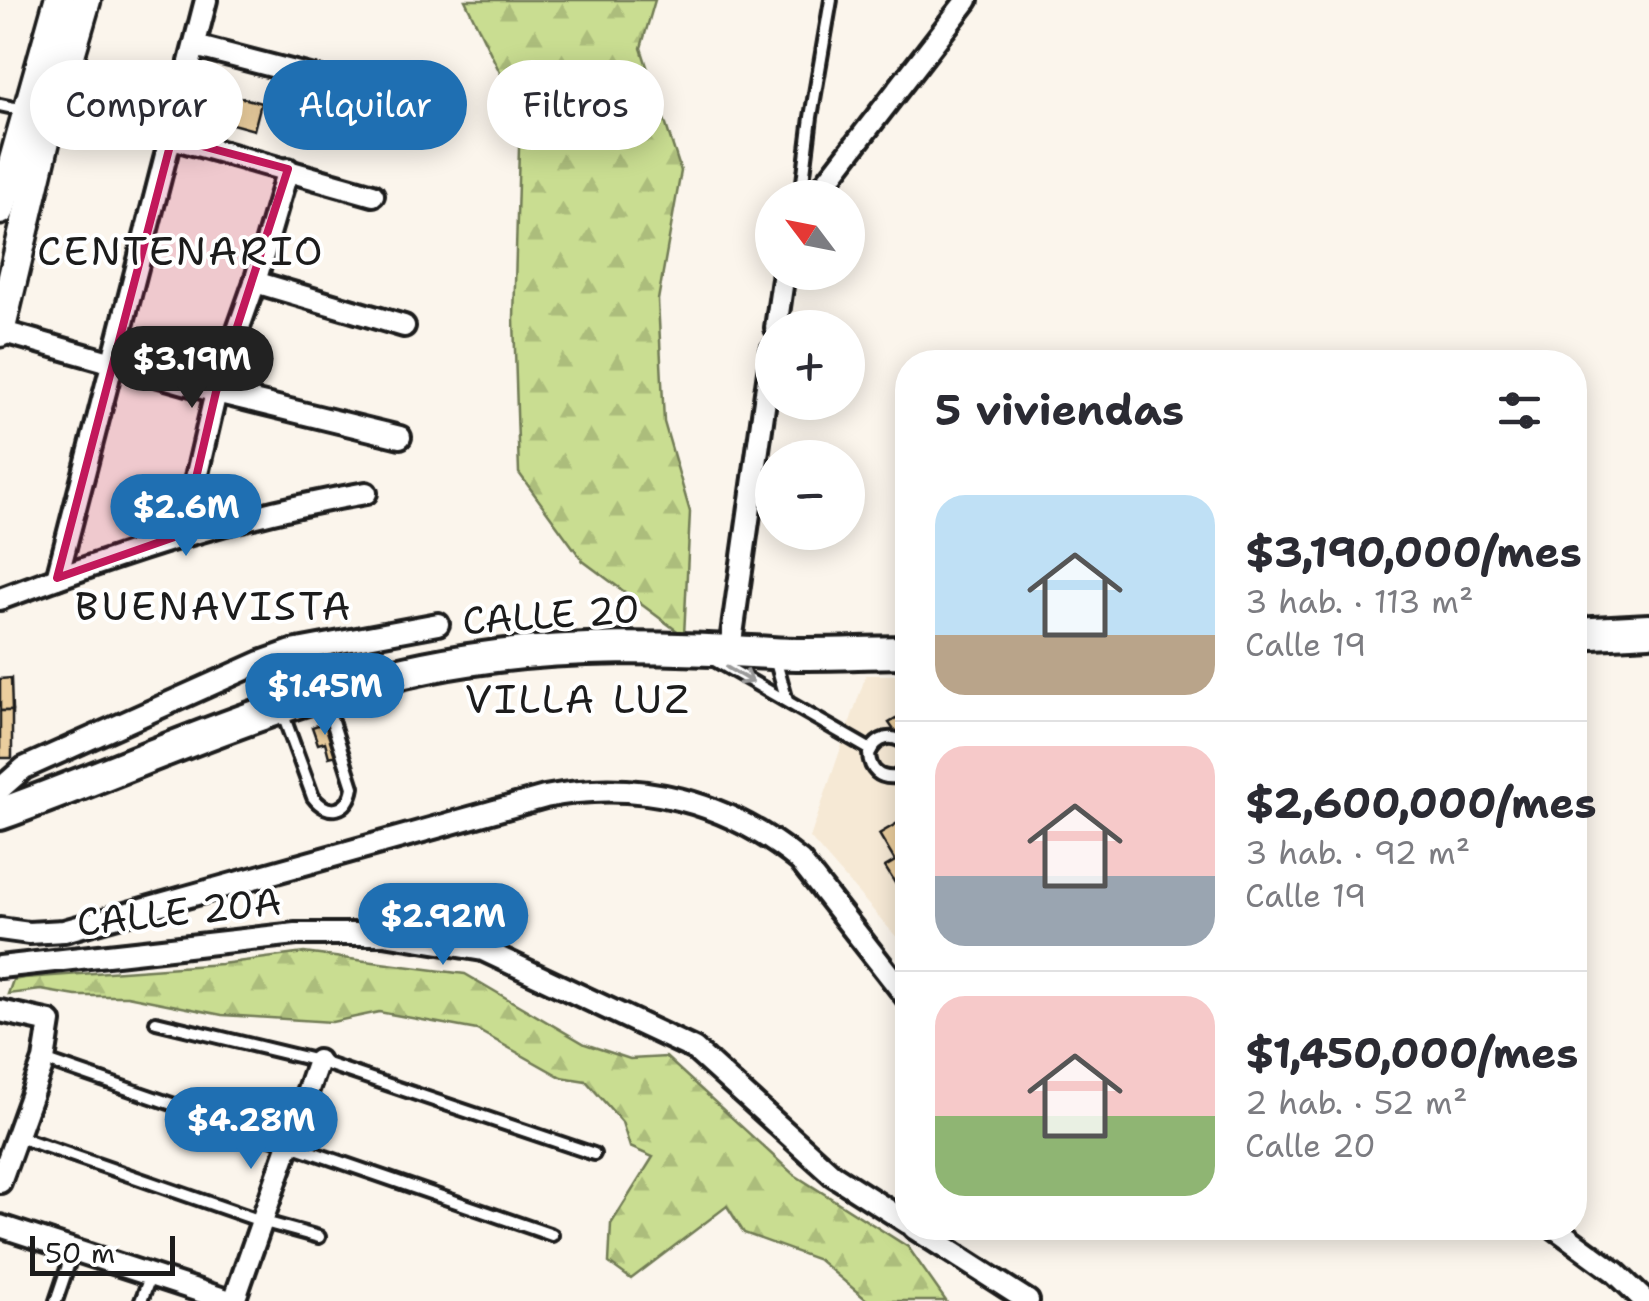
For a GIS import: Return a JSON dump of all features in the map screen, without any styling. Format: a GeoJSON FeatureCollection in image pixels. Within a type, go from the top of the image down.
{"type":"FeatureCollection","features":[{"type":"Feature","properties":{"kind":"main road"},"geometry":{"type":"LineString","coordinates":[[1,199],[13,108],[59,0]]}},
{"type":"Feature","properties":{"kind":"main road"},"geometry":{"type":"LineString","coordinates":[[0,331],[45,141],[86,0]]}},
{"type":"Feature","properties":{"kind":"main road"},"geometry":{"type":"LineString","coordinates":[[1587,633],[1649,630]]}},
{"type":"Feature","properties":{"kind":"main road","name":"CALLE 20"},"geometry":{"type":"LineString","coordinates":[[0,814],[280,707],[393,674],[485,658],[614,647],[692,647],[774,654],[895,652]]}},
{"type":"Feature","properties":{"kind":"street"},"geometry":{"type":"LineString","coordinates":[[192,60],[206,0]]}},
{"type":"Feature","properties":{"kind":"street"},"geometry":{"type":"LineString","coordinates":[[828,180],[967,0]]}},
{"type":"Feature","properties":{"kind":"street"},"geometry":{"type":"LineString","coordinates":[[195,46],[263,64]]}},
{"type":"Feature","properties":{"kind":"street"},"geometry":{"type":"LineString","coordinates":[[57,578],[110,361],[169,150]]}},
{"type":"Feature","properties":{"kind":"street"},"geometry":{"type":"LineString","coordinates":[[217,150],[373,195]]}},
{"type":"Feature","properties":{"kind":"street"},"geometry":{"type":"LineString","coordinates":[[182,534],[216,392],[255,282],[288,169]]}},
{"type":"Feature","properties":{"kind":"street"},"geometry":{"type":"LineString","coordinates":[[255,282],[404,326]]}},
{"type":"Feature","properties":{"kind":"street"},"geometry":{"type":"LineString","coordinates":[[0,331],[216,392],[400,437]]}},
{"type":"Feature","properties":{"kind":"street"},"geometry":{"type":"LineString","coordinates":[[730,650],[762,420]]}},
{"type":"Feature","properties":{"kind":"street"},"geometry":{"type":"LineString","coordinates":[[0,599],[182,534],[366,493]]}},
{"type":"Feature","properties":{"kind":"street"},"geometry":{"type":"LineString","coordinates":[[0,790],[24,768],[261,662],[292,651],[438,624]]}},
{"type":"Feature","properties":{"kind":"street"},"geometry":{"type":"LineString","coordinates":[[0,966],[24,945],[50,933],[546,797],[574,791],[640,790],[672,795],[714,810],[780,845],[800,861],[895,982]]}},
{"type":"Feature","properties":{"kind":"street"},"geometry":{"type":"LineString","coordinates":[[0,929],[50,933]]}},
{"type":"Feature","properties":{"kind":"street","name":"CALLE 20A"},"geometry":{"type":"LineString","coordinates":[[0,966],[296,934],[384,934],[484,950],[694,1049],[833,1176],[895,1215]]}},
{"type":"Feature","properties":{"kind":"street"},"geometry":{"type":"LineString","coordinates":[[0,1011],[50,1022],[44,1060],[0,1182]]}},
{"type":"Feature","properties":{"kind":"street"},"geometry":{"type":"LineString","coordinates":[[0,1226],[232,1301],[318,1061]]}},
{"type":"Feature","properties":{"kind":"street"},"geometry":{"type":"LineString","coordinates":[[933,1240],[1028,1301]]}},
{"type":"Feature","properties":{"kind":"street"},"geometry":{"type":"LineString","coordinates":[[1571,1240],[1615,1272],[1645,1301]]}},
{"type":"Feature","properties":{"kind":"lane"},"geometry":{"type":"LineString","coordinates":[[804,180],[831,0]]}},
{"type":"Feature","properties":{"kind":"lane"},"geometry":{"type":"LineString","coordinates":[[692,647],[871,750]]}},
{"type":"Feature","properties":{"kind":"lane"},"geometry":{"type":"LineString","coordinates":[[774,654],[787,702]]}},
{"type":"Feature","properties":{"kind":"lane"},"geometry":{"type":"LineString","coordinates":[[280,707],[313,797],[321,807],[332,811],[344,808],[351,800],[353,787],[323,692]]}},
{"type":"Feature","properties":{"kind":"lane"},"geometry":{"type":"LineString","coordinates":[[895,738],[878,740],[871,750],[870,762],[880,775],[895,777]]}},
{"type":"Feature","properties":{"kind":"lane"},"geometry":{"type":"LineString","coordinates":[[156,1022],[318,1061],[594,1154]]}},
{"type":"Feature","properties":{"kind":"lane"},"geometry":{"type":"LineString","coordinates":[[44,1060],[552,1235]]}},
{"type":"Feature","properties":{"kind":"lane"},"geometry":{"type":"LineString","coordinates":[[14,1136],[261,1221],[319,1237]]}},
{"type":"Feature","properties":{"kind":"lane"},"geometry":{"type":"LineString","coordinates":[[56,1301],[73,1251]]}},
{"type":"Feature","properties":{"kind":"lane"},"geometry":{"type":"LineString","coordinates":[[142,1301],[150,1276]]}},
{"type":"Feature","properties":{"kind":"highlighted area"},"geometry":{"type":"Polygon","coordinates":[[[172,138],[288,169],[216,392],[183,534],[57,578],[172,138]]]}},
{"type":"Feature","properties":{"kind":"shaded area"},"geometry":{"type":"Polygon","coordinates":[[[866,675],[895,675],[895,935],[810,838],[866,675]]]}},
{"type":"Feature","properties":{"kind":"green space"},"geometry":{"type":"Polygon","coordinates":[[[465,0],[655,0],[641,48],[645,60],[494,60],[465,0]]]}},
{"type":"Feature","properties":{"kind":"green space"},"geometry":{"type":"Polygon","coordinates":[[[664,119],[681,171],[658,300],[664,422],[690,512],[684,636],[583,561],[519,473],[514,319],[519,150],[664,150],[664,119]]]}},
{"type":"Feature","properties":{"kind":"green space"},"geometry":{"type":"Polygon","coordinates":[[[304,953],[465,974],[585,1044],[630,1059],[666,1057],[793,1174],[908,1247],[946,1301],[868,1301],[819,1260],[744,1233],[727,1206],[631,1279],[609,1263],[611,1224],[653,1157],[630,1147],[622,1122],[586,1081],[561,1077],[477,1030],[379,1012],[332,1022],[222,1015],[127,996],[76,996],[41,990],[8,994],[13,980],[24,978],[221,964],[304,953]]]}},
{"type":"Feature","properties":{"kind":"building"},"geometry":{"type":"Polygon","coordinates":[[[243,98],[261,103],[254,130],[243,127],[243,98]]]}},
{"type":"Feature","properties":{"kind":"building"},"geometry":{"type":"Polygon","coordinates":[[[11,678],[12,711],[0,711],[0,679],[11,678]]]}},
{"type":"Feature","properties":{"kind":"building"},"geometry":{"type":"Polygon","coordinates":[[[0,711],[12,711],[12,758],[0,758],[0,711]]]}},
{"type":"Feature","properties":{"kind":"building"},"geometry":{"type":"Polygon","coordinates":[[[327,722],[337,755],[329,757],[325,742],[318,744],[312,727],[327,722]]]}},
{"type":"Feature","properties":{"kind":"building"},"geometry":{"type":"Polygon","coordinates":[[[895,825],[895,861],[879,834],[895,825]]]}},
{"type":"Feature","properties":{"kind":"building"},"geometry":{"type":"Polygon","coordinates":[[[895,861],[895,883],[885,867],[895,861]]]}},
{"type":"Feature","properties":{"kind":"district","name":"CENTENARIO"},"geometry":{"type":"Point","coordinates":[181,251]}},
{"type":"Feature","properties":{"kind":"district","name":"BUENAVISTA"},"geometry":{"type":"Point","coordinates":[214,606]}},
{"type":"Feature","properties":{"kind":"district","name":"VILLA LUZ"},"geometry":{"type":"Point","coordinates":[578,699]}}]}
